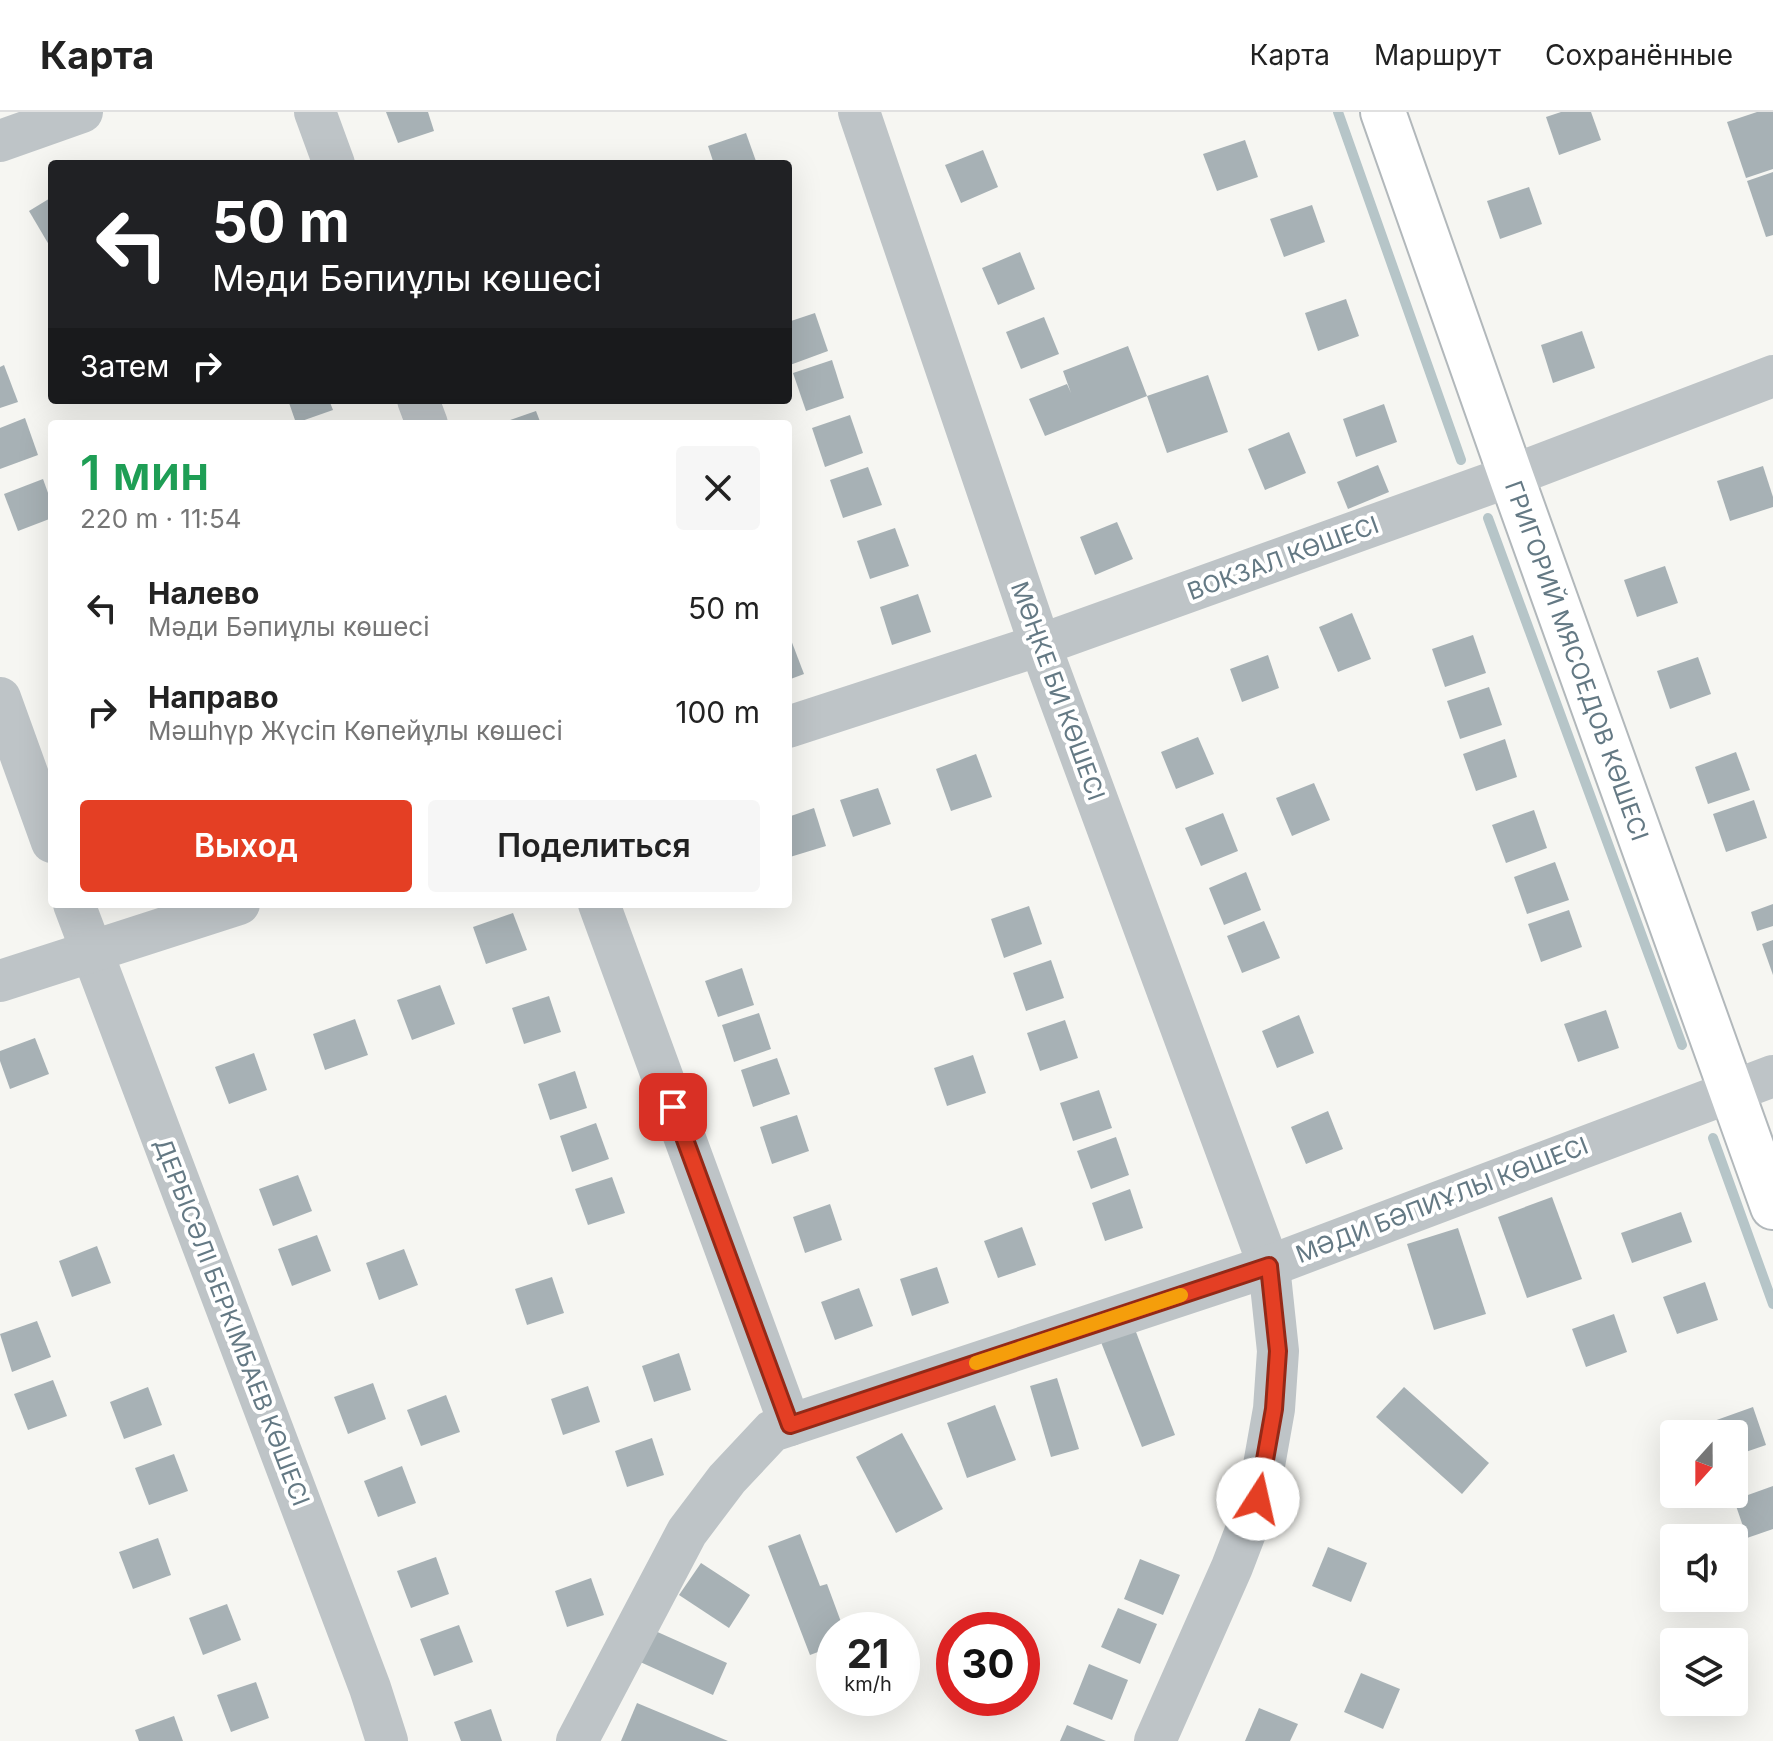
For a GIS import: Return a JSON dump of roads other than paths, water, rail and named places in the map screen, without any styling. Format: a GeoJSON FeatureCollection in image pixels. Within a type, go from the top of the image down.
{"type":"FeatureCollection","features":[{"type":"Feature","properties":{"kind":"main road","name":"ГРИГОРИЙ МЯСОЕДОВ КӨШЕСІ"},"geometry":{"type":"LineString","coordinates":[[1383,112],[1773,1207]]}},
{"type":"Feature","properties":{"kind":"street"},"geometry":{"type":"LineString","coordinates":[[0,141],[82,112]]}},
{"type":"Feature","properties":{"kind":"street"},"geometry":{"type":"LineString","coordinates":[[315,112],[333,160]]}},
{"type":"Feature","properties":{"kind":"street","name":"МӨҢКЕ БИ КӨШЕСІ"},"geometry":{"type":"LineString","coordinates":[[859,112],[1040,645],[1269,1266],[1278,1351],[1274,1409],[1258,1499],[1232,1567],[1155,1741]]}},
{"type":"Feature","properties":{"kind":"street","name":"ВОКЗАЛ КӨШЕСІ"},"geometry":{"type":"LineString","coordinates":[[792,726],[1040,645],[1511,476],[1773,376]]}},
{"type":"Feature","properties":{"kind":"street"},"geometry":{"type":"LineString","coordinates":[[0,698],[48,831]]}},
{"type":"Feature","properties":{"kind":"street","name":"ДЕРБІСӘЛІ БЕРКІМБАЕВ КӨШЕСІ"},"geometry":{"type":"LineString","coordinates":[[75,908],[370,1688],[387,1741]]}},
{"type":"Feature","properties":{"kind":"street"},"geometry":{"type":"LineString","coordinates":[[0,981],[226,908]]}},
{"type":"Feature","properties":{"kind":"street"},"geometry":{"type":"LineString","coordinates":[[600,908],[790,1425]]}},
{"type":"Feature","properties":{"kind":"street","name":"МӘДИ БӘПИҰЛЫ КӨШЕСІ"},"geometry":{"type":"LineString","coordinates":[[577,1741],[687,1532],[727,1479],[772,1431],[1269,1266],[1773,1076]]}},
{"type":"Feature","properties":{"kind":"waterway"},"geometry":{"type":"LineString","coordinates":[[1338,112],[1461,460]]}},
{"type":"Feature","properties":{"kind":"waterway"},"geometry":{"type":"LineString","coordinates":[[1488,518],[1682,1045]]}},
{"type":"Feature","properties":{"kind":"waterway"},"geometry":{"type":"LineString","coordinates":[[1713,1138],[1773,1304]]}}]}
